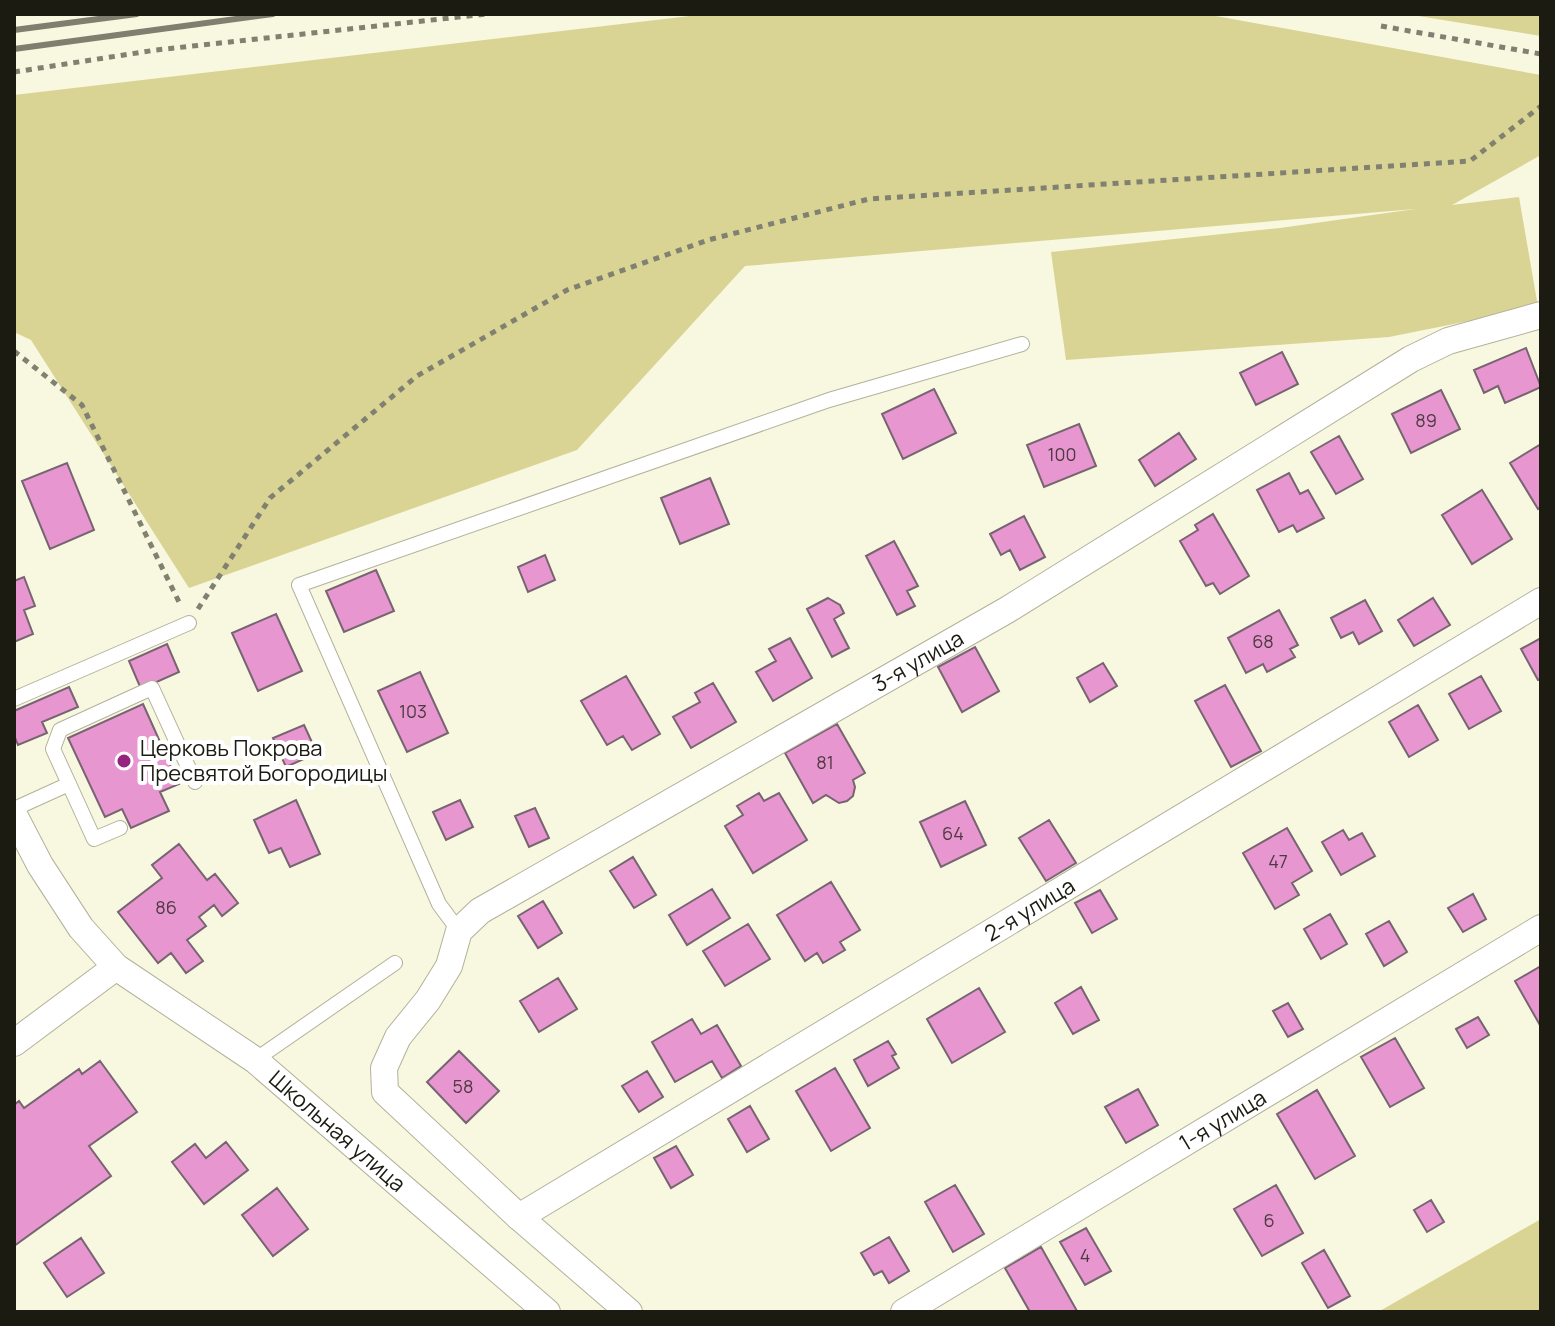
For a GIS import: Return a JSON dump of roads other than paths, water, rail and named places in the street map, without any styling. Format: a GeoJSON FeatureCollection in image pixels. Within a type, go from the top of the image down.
{"type":"FeatureCollection","features":[{"type":"Feature","properties":{"kind":"street","name":"3-я улица"},"geometry":{"type":"LineString","coordinates":[[459,931],[480,911],[1007,610],[1411,359],[1448,341],[1541,315]]}},
{"type":"Feature","properties":{"kind":"street","name":"2-я улица"},"geometry":{"type":"LineString","coordinates":[[519,1217],[1541,601]]}},
{"type":"Feature","properties":{"kind":"street","name":"Школьная улица"},"geometry":{"type":"LineString","coordinates":[[14,815],[40,865],[81,928],[116,967],[255,1060],[547,1312]]}},
{"type":"Feature","properties":{"kind":"street","name":"1-я улица"},"geometry":{"type":"LineString","coordinates":[[904,1312],[1541,928]]}},
{"type":"Feature","properties":{"kind":"street"},"geometry":{"type":"LineString","coordinates":[[459,931],[449,966],[428,1000],[398,1037],[384,1068],[385,1092],[519,1217],[629,1312]]}},
{"type":"Feature","properties":{"kind":"street"},"geometry":{"type":"LineString","coordinates":[[14,1043],[116,967]]}},
{"type":"Feature","properties":{"kind":"lane"},"geometry":{"type":"LineString","coordinates":[[459,931],[439,904],[299,585],[829,400],[1022,344]]}},
{"type":"Feature","properties":{"kind":"lane"},"geometry":{"type":"LineString","coordinates":[[14,699],[189,623]]}},
{"type":"Feature","properties":{"kind":"lane"},"geometry":{"type":"LineString","coordinates":[[120,828],[94,839],[53,749],[60,730],[152,688],[195,782]]}},
{"type":"Feature","properties":{"kind":"lane"},"geometry":{"type":"LineString","coordinates":[[14,809],[69,784]]}},
{"type":"Feature","properties":{"kind":"lane"},"geometry":{"type":"LineString","coordinates":[[255,1060],[395,963]]}},
{"type":"Feature","properties":{"kind":"railway"},"geometry":{"type":"LineString","coordinates":[[14,30],[137,14]]}},
{"type":"Feature","properties":{"kind":"railway"},"geometry":{"type":"LineString","coordinates":[[14,49],[273,14]]}},
{"type":"Feature","properties":{"kind":"place","name":"Церковь Покрова Пресвятой Богородицы"},"geometry":{"type":"Point","coordinates":[124,761]}}]}
